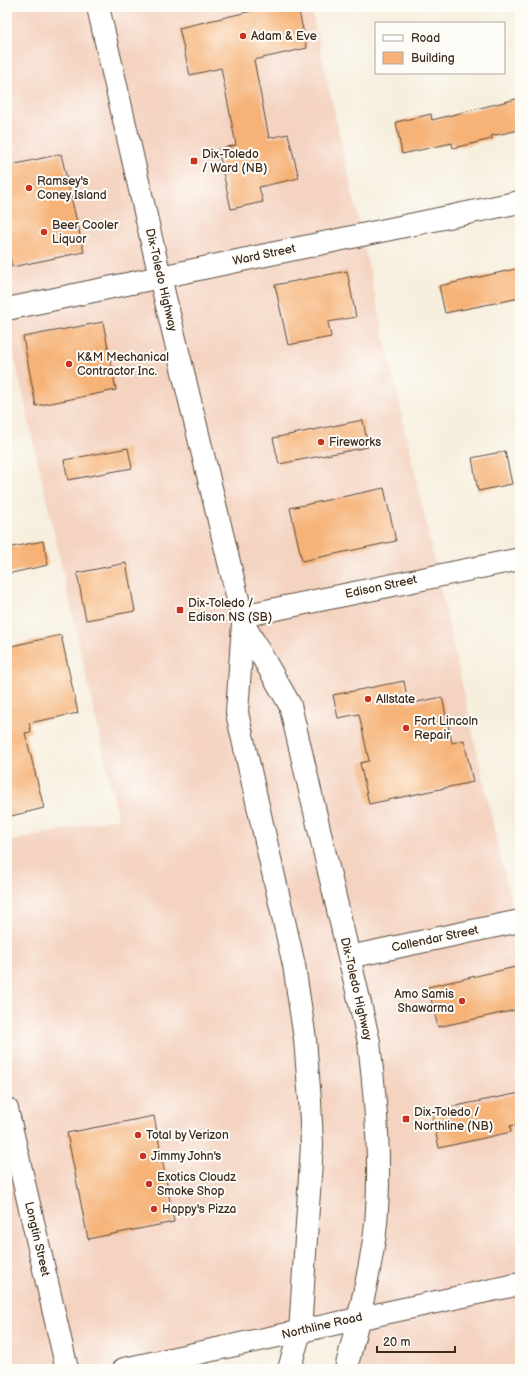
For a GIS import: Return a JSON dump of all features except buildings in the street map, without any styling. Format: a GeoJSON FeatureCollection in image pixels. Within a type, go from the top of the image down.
{"type":"FeatureCollection","features":[{"type":"Feature","properties":{"kind":"main road","name":"Dix-Toledo Highway"},"geometry":{"type":"LineString","coordinates":[[98,7],[160,277],[243,619],[290,706],[369,1042],[375,1092],[378,1158],[375,1232],[359,1317],[346,1369]]}},
{"type":"Feature","properties":{"kind":"main road","name":"Ward Street"},"geometry":{"type":"LineString","coordinates":[[7,309],[520,202]]}},
{"type":"Feature","properties":{"kind":"main road","name":"Edison Street"},"geometry":{"type":"LineString","coordinates":[[243,619],[520,559]]}},
{"type":"Feature","properties":{"kind":"main road","name":"Dix-Toledo Highway"},"geometry":{"type":"LineString","coordinates":[[243,619],[237,713],[294,965],[305,1039],[312,1145],[300,1332],[289,1369]]}},
{"type":"Feature","properties":{"kind":"main road","name":"Callendar Street"},"geometry":{"type":"LineString","coordinates":[[349,957],[520,921]]}},
{"type":"Feature","properties":{"kind":"main road","name":"Longtin Street"},"geometry":{"type":"LineString","coordinates":[[7,1109],[67,1369]]}},
{"type":"Feature","properties":{"kind":"main road","name":"Northline Road"},"geometry":{"type":"LineString","coordinates":[[124,1369],[300,1332],[359,1317],[520,1284]]}},
{"type":"Feature","properties":{"kind":"shaded area"},"geometry":{"type":"Polygon","coordinates":[[[7,7],[311,7],[515,922],[520,933],[520,1369],[346,1369],[359,1318],[124,1369],[7,1369],[7,842],[118,818],[7,324],[7,7]]]}},
{"type":"Feature","properties":{"kind":"place","name":"Adam & Eve"},"geometry":{"type":"Point","coordinates":[243,36]}},
{"type":"Feature","properties":{"kind":"place","name":"Dix-Toledo / Ward (NB)"},"geometry":{"type":"Point","coordinates":[194,161]}},
{"type":"Feature","properties":{"kind":"place","name":"Ramsey's Coney Island"},"geometry":{"type":"Point","coordinates":[29,188]}},
{"type":"Feature","properties":{"kind":"place","name":"Beer Cooler Liquor"},"geometry":{"type":"Point","coordinates":[44,232]}},
{"type":"Feature","properties":{"kind":"place","name":"K&M Mechanical Contractor Inc."},"geometry":{"type":"Point","coordinates":[69,364]}},
{"type":"Feature","properties":{"kind":"place","name":"Fireworks"},"geometry":{"type":"Point","coordinates":[321,442]}},
{"type":"Feature","properties":{"kind":"place","name":"Dix-Toledo / Edison NS (SB)"},"geometry":{"type":"Point","coordinates":[180,610]}},
{"type":"Feature","properties":{"kind":"place","name":"Allstate"},"geometry":{"type":"Point","coordinates":[368,699]}},
{"type":"Feature","properties":{"kind":"place","name":"Fort Lincoln Repair"},"geometry":{"type":"Point","coordinates":[406,728]}},
{"type":"Feature","properties":{"kind":"place","name":"Amo Samis Shawarma"},"geometry":{"type":"Point","coordinates":[462,1001]}},
{"type":"Feature","properties":{"kind":"place","name":"Dix-Toledo / Northline (NB)"},"geometry":{"type":"Point","coordinates":[406,1119]}},
{"type":"Feature","properties":{"kind":"place","name":"Total by Verizon"},"geometry":{"type":"Point","coordinates":[138,1135]}},
{"type":"Feature","properties":{"kind":"place","name":"Jimmy John's"},"geometry":{"type":"Point","coordinates":[143,1156]}},
{"type":"Feature","properties":{"kind":"place","name":"Exotics Cloudz Smoke Shop"},"geometry":{"type":"Point","coordinates":[149,1184]}},
{"type":"Feature","properties":{"kind":"place","name":"Happy's Pizza"},"geometry":{"type":"Point","coordinates":[154,1209]}}]}
